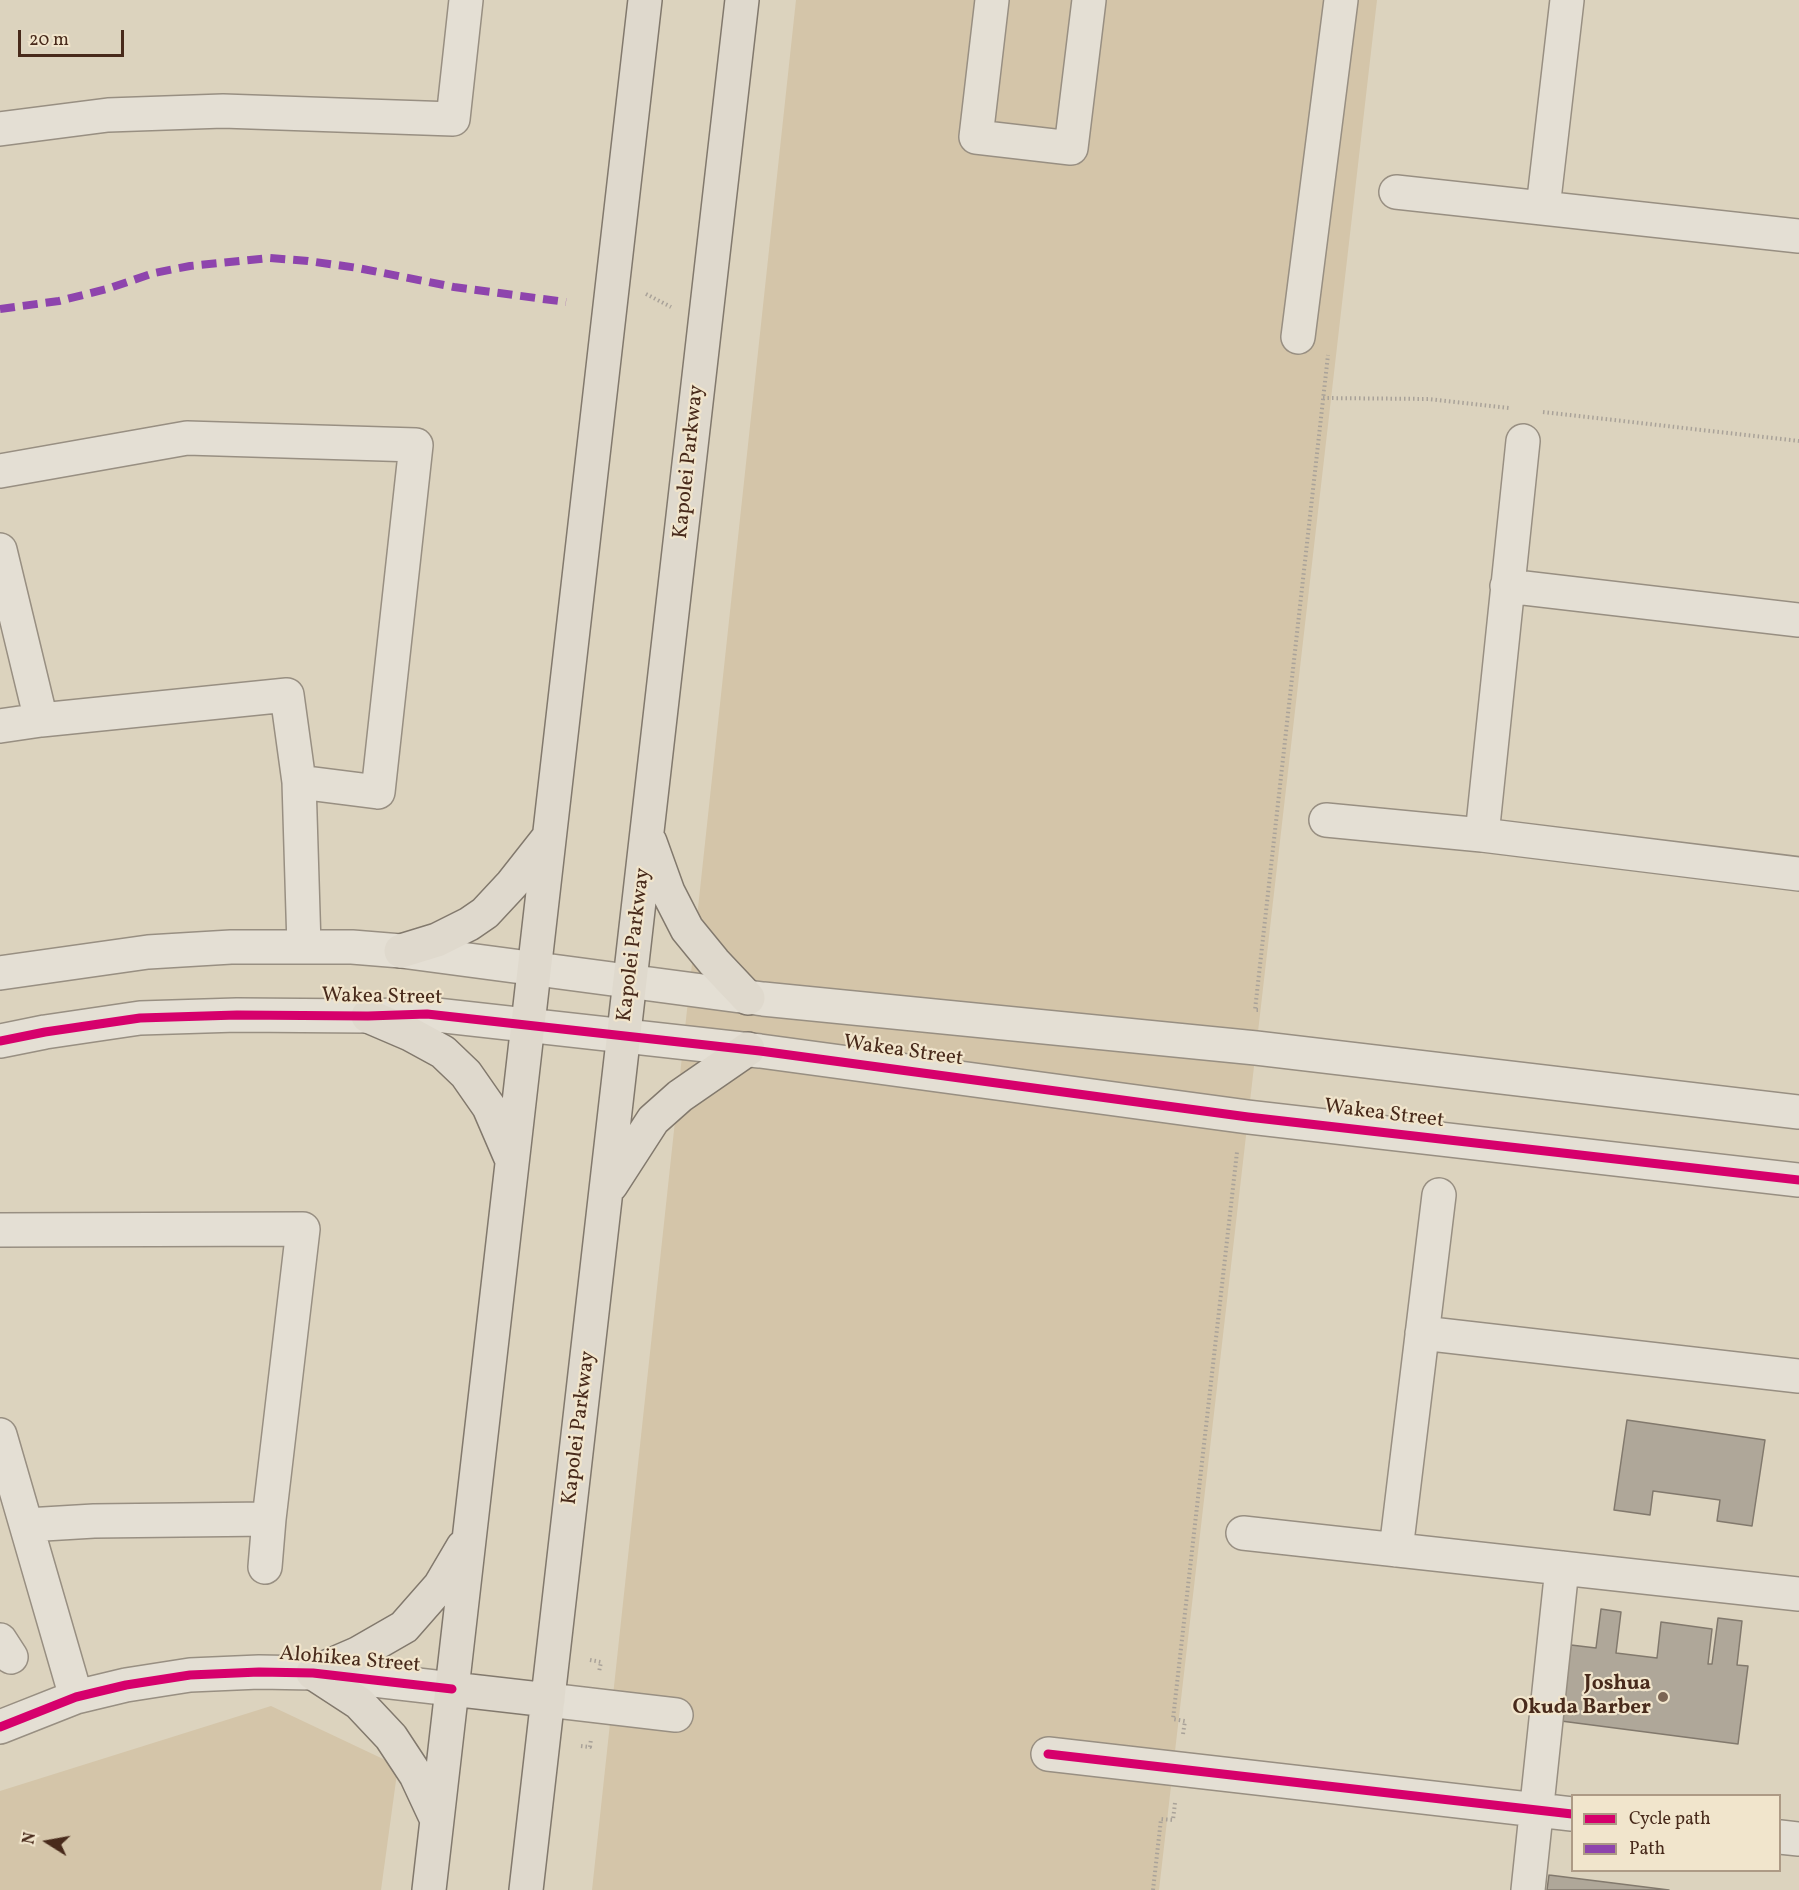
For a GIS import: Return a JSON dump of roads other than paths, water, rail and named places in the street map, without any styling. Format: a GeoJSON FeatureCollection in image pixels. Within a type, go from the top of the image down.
{"type":"FeatureCollection","features":[{"type":"Feature","properties":{"kind":"main road"},"geometry":{"type":"LineString","coordinates":[[429,1890],[645,0]]}},
{"type":"Feature","properties":{"kind":"main road","name":"Kapolei Parkway"},"geometry":{"type":"LineString","coordinates":[[526,1890],[742,0]]}},
{"type":"Feature","properties":{"kind":"main road"},"geometry":{"type":"LineString","coordinates":[[648,836],[668,892],[687,929],[714,962],[755,999]]}},
{"type":"Feature","properties":{"kind":"main road"},"geometry":{"type":"LineString","coordinates":[[401,951],[436,940],[469,924],[485,913],[512,884],[549,837]]}},
{"type":"Feature","properties":{"kind":"main road"},"geometry":{"type":"LineString","coordinates":[[368,1016],[411,1034],[443,1052],[466,1074],[489,1107],[512,1159]]}},
{"type":"Feature","properties":{"kind":"main road"},"geometry":{"type":"LineString","coordinates":[[607,1191],[653,1120],[680,1096],[754,1050]]}},
{"type":"Feature","properties":{"kind":"main road"},"geometry":{"type":"LineString","coordinates":[[313,1673],[357,1654],[404,1627],[440,1586],[469,1537]]}},
{"type":"Feature","properties":{"kind":"main road"},"geometry":{"type":"LineString","coordinates":[[313,1673],[359,1703],[391,1737],[416,1775],[437,1820]]}},
{"type":"Feature","properties":{"kind":"main road"},"geometry":{"type":"LineString","coordinates":[[452,1689],[548,1700]]}},
{"type":"Feature","properties":{"kind":"street"},"geometry":{"type":"LineString","coordinates":[[0,129],[108,115],[223,111],[453,119],[466,0]]}},
{"type":"Feature","properties":{"kind":"street"},"geometry":{"type":"LineString","coordinates":[[992,0],[976,137],[1071,148],[1089,0]]}},
{"type":"Feature","properties":{"kind":"street"},"geometry":{"type":"LineString","coordinates":[[1298,337],[1341,0]]}},
{"type":"Feature","properties":{"kind":"street"},"geometry":{"type":"LineString","coordinates":[[1543,208],[1567,0]]}},
{"type":"Feature","properties":{"kind":"street"},"geometry":{"type":"LineString","coordinates":[[1396,192],[1799,236]]}},
{"type":"Feature","properties":{"kind":"street"},"geometry":{"type":"LineString","coordinates":[[0,471],[187,438],[416,445],[378,792],[299,782]]}},
{"type":"Feature","properties":{"kind":"street"},"geometry":{"type":"LineString","coordinates":[[1482,835],[1522,441]]}},
{"type":"Feature","properties":{"kind":"street"},"geometry":{"type":"LineString","coordinates":[[0,550],[41,720]]}},
{"type":"Feature","properties":{"kind":"street"},"geometry":{"type":"LineString","coordinates":[[1507,586],[1799,620]]}},
{"type":"Feature","properties":{"kind":"street"},"geometry":{"type":"LineString","coordinates":[[0,726],[287,695],[299,782],[304,946]]}},
{"type":"Feature","properties":{"kind":"street"},"geometry":{"type":"LineString","coordinates":[[1326,820],[1482,835],[1799,874]]}},
{"type":"Feature","properties":{"kind":"street","name":"Wakea Street"},"geometry":{"type":"LineString","coordinates":[[0,973],[148,952],[231,947],[352,947],[533,968],[755,999],[1256,1048],[1799,1112]]}},
{"type":"Feature","properties":{"kind":"street","name":"Wakea Street"},"geometry":{"type":"LineString","coordinates":[[0,1041],[140,1018],[427,1014],[754,1050],[1248,1117],[1799,1180]]}},
{"type":"Feature","properties":{"kind":"street"},"geometry":{"type":"LineString","coordinates":[[1396,1550],[1439,1195]]}},
{"type":"Feature","properties":{"kind":"street"},"geometry":{"type":"LineString","coordinates":[[0,1230],[303,1229],[269,1519],[266,1567]]}},
{"type":"Feature","properties":{"kind":"street"},"geometry":{"type":"LineString","coordinates":[[1422,1333],[1799,1376]]}},
{"type":"Feature","properties":{"kind":"street"},"geometry":{"type":"LineString","coordinates":[[0,1435],[7,1481],[17,1521],[76,1697]]}},
{"type":"Feature","properties":{"kind":"street"},"geometry":{"type":"LineString","coordinates":[[17,1521],[269,1519]]}},
{"type":"Feature","properties":{"kind":"street"},"geometry":{"type":"LineString","coordinates":[[1244,1533],[1799,1594]]}},
{"type":"Feature","properties":{"kind":"street"},"geometry":{"type":"LineString","coordinates":[[1528,1890],[1562,1568]]}},
{"type":"Feature","properties":{"kind":"street","name":"Alohikea Street"},"geometry":{"type":"LineString","coordinates":[[0,1727],[76,1697],[126,1685],[190,1675],[259,1672],[313,1673],[452,1689]]}},
{"type":"Feature","properties":{"kind":"street"},"geometry":{"type":"LineString","coordinates":[[548,1700],[676,1714]]}},
{"type":"Feature","properties":{"kind":"street"},"geometry":{"type":"LineString","coordinates":[[1048,1754],[1571,1814]]}},
{"type":"Feature","properties":{"kind":"street"},"geometry":{"type":"LineString","coordinates":[[1781,1837],[1799,1839]]}},
{"type":"Feature","properties":{"kind":"place","name":"Joshua Okuda Barber"},"geometry":{"type":"Point","coordinates":[1663,1697]}}]}
